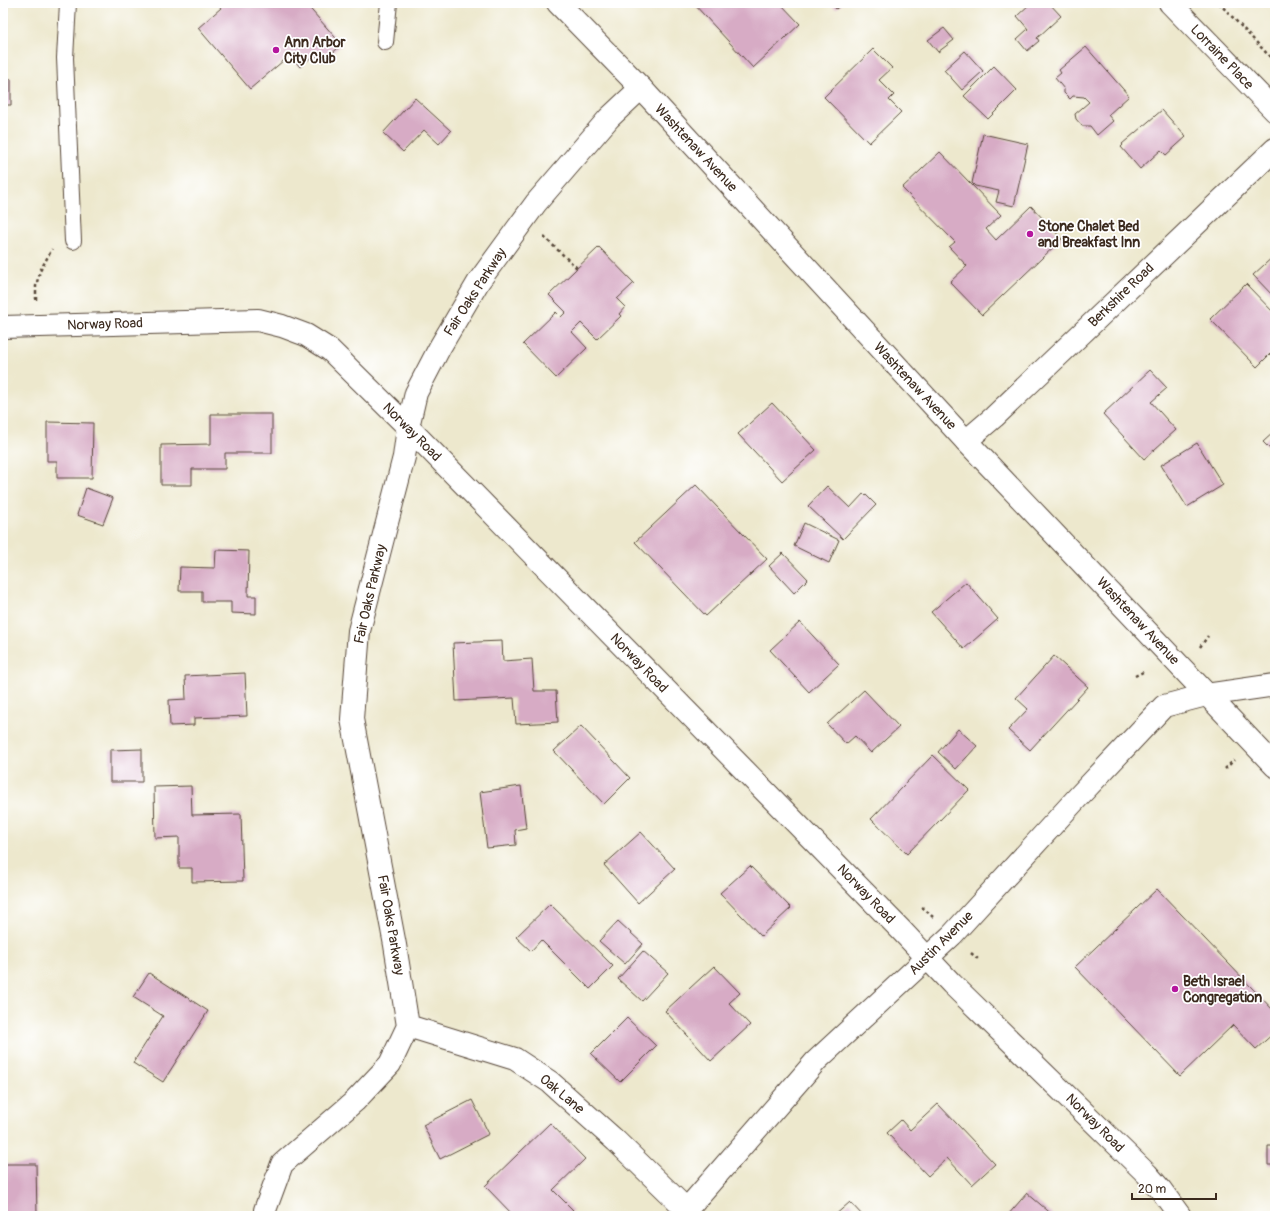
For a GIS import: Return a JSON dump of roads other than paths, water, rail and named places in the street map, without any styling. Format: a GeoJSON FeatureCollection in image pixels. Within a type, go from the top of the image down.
{"type":"FeatureCollection","features":[{"type":"Feature","properties":{"kind":"street","name":"Lorraine Place"},"geometry":{"type":"LineString","coordinates":[[1170,3],[1275,111]]}},
{"type":"Feature","properties":{"kind":"street","name":"Washtenaw Avenue"},"geometry":{"type":"LineString","coordinates":[[560,4],[641,88],[966,441],[1275,766]]}},
{"type":"Feature","properties":{"kind":"street","name":"Fair Oaks Parkway"},"geometry":{"type":"LineString","coordinates":[[408,1026],[395,945],[352,719],[359,631],[404,456],[408,427],[416,393],[440,347],[479,281],[536,203],[609,118],[641,88]]}},
{"type":"Feature","properties":{"kind":"street","name":"Berkshire Road"},"geometry":{"type":"LineString","coordinates":[[966,441],[994,417],[1275,149]]}},
{"type":"Feature","properties":{"kind":"street","name":"Norway Road"},"geometry":{"type":"LineString","coordinates":[[3,327],[258,320],[282,326],[306,335],[330,350],[408,427],[952,984],[1146,1174],[1161,1190],[1180,1216]]}},
{"type":"Feature","properties":{"kind":"street","name":"Austin Avenue"},"geometry":{"type":"LineString","coordinates":[[684,1213],[816,1061],[952,935],[1079,796],[1164,706],[1206,695],[1275,684]]}},
{"type":"Feature","properties":{"kind":"street","name":"Oak Lane"},"geometry":{"type":"LineString","coordinates":[[408,1026],[515,1059],[550,1082],[616,1141],[684,1213]]}},
{"type":"Feature","properties":{"kind":"street"},"geometry":{"type":"LineString","coordinates":[[265,1216],[265,1210],[282,1164],[355,1101],[390,1064],[408,1026]]}},
{"type":"Feature","properties":{"kind":"lane"},"geometry":{"type":"LineString","coordinates":[[68,3],[65,58],[73,241]]}},
{"type":"Feature","properties":{"kind":"lane"},"geometry":{"type":"LineString","coordinates":[[385,42],[389,3]]}},
{"type":"Feature","properties":{"kind":"place","name":"Ann Arbor City Club"},"geometry":{"type":"Point","coordinates":[276,50]}},
{"type":"Feature","properties":{"kind":"place","name":"Stone Chalet Bed and Breakfast Inn"},"geometry":{"type":"Point","coordinates":[1030,234]}},
{"type":"Feature","properties":{"kind":"place","name":"Beth Israel Congregation"},"geometry":{"type":"Point","coordinates":[1175,989]}}]}
